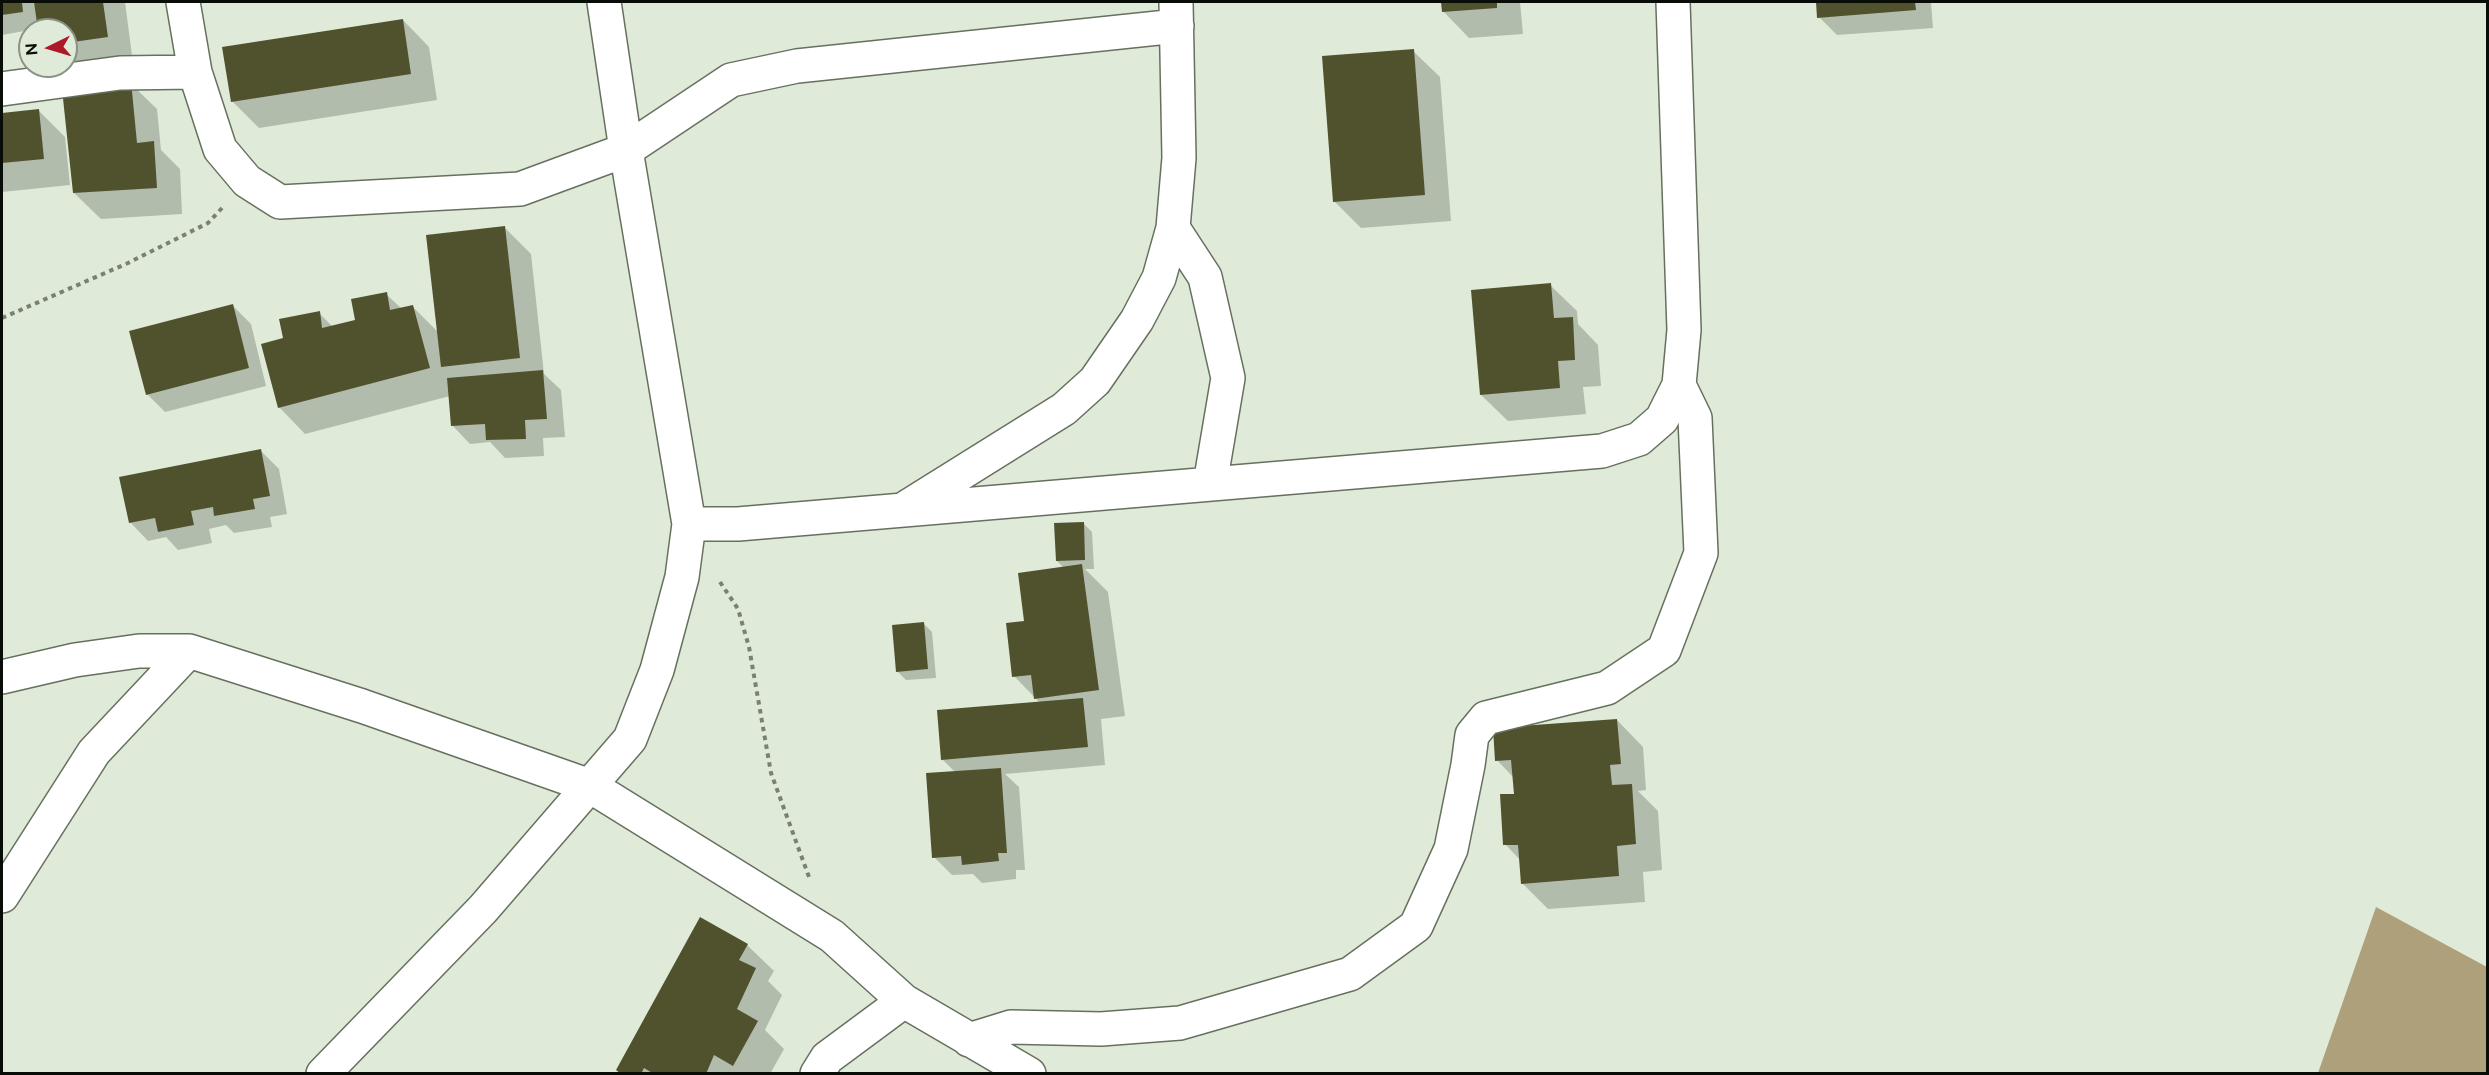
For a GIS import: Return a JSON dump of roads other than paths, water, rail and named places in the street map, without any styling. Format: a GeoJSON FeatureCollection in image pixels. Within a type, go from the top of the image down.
{"type":"FeatureCollection","features":[{"type":"Feature","properties":{"kind":"street"},"geometry":{"type":"LineString","coordinates":[[183,2],[195,72],[220,149],[247,181],[280,202],[520,189],[626,150],[731,80],[797,66],[1177,14],[1179,158],[1173,228],[1159,278],[1137,320],[1095,381],[1064,410],[903,510]]}},
{"type":"Feature","properties":{"kind":"street"},"geometry":{"type":"LineString","coordinates":[[323,1074],[483,909],[630,739],[657,670],[681,577],[687,537],[604,2]]}},
{"type":"Feature","properties":{"kind":"street"},"geometry":{"type":"LineString","coordinates":[[687,537],[738,524],[1602,451],[1639,439],[1662,419],[1679,385],[1684,330],[1674,2]]}},
{"type":"Feature","properties":{"kind":"street"},"geometry":{"type":"LineString","coordinates":[[2,89],[120,73],[195,72]]}},
{"type":"Feature","properties":{"kind":"street"},"geometry":{"type":"LineString","coordinates":[[1173,228],[1205,277],[1228,378],[1210,484]]}},
{"type":"Feature","properties":{"kind":"street"},"geometry":{"type":"LineString","coordinates":[[969,1040],[1011,1027],[1101,1029],[1179,1023],[1350,974],[1416,926],[1451,849],[1472,735],[1486,718],[1606,688],[1664,650],[1701,553],[1695,418],[1679,385]]}},
{"type":"Feature","properties":{"kind":"street"},"geometry":{"type":"LineString","coordinates":[[2,677],[75,660],[139,651],[189,651],[362,706],[590,786],[832,936],[904,1001],[1029,1074]]}},
{"type":"Feature","properties":{"kind":"street"},"geometry":{"type":"LineString","coordinates":[[2,896],[94,752],[189,651]]}},
{"type":"Feature","properties":{"kind":"street"},"geometry":{"type":"LineString","coordinates":[[817,1074],[827,1058],[904,1001]]}}]}
